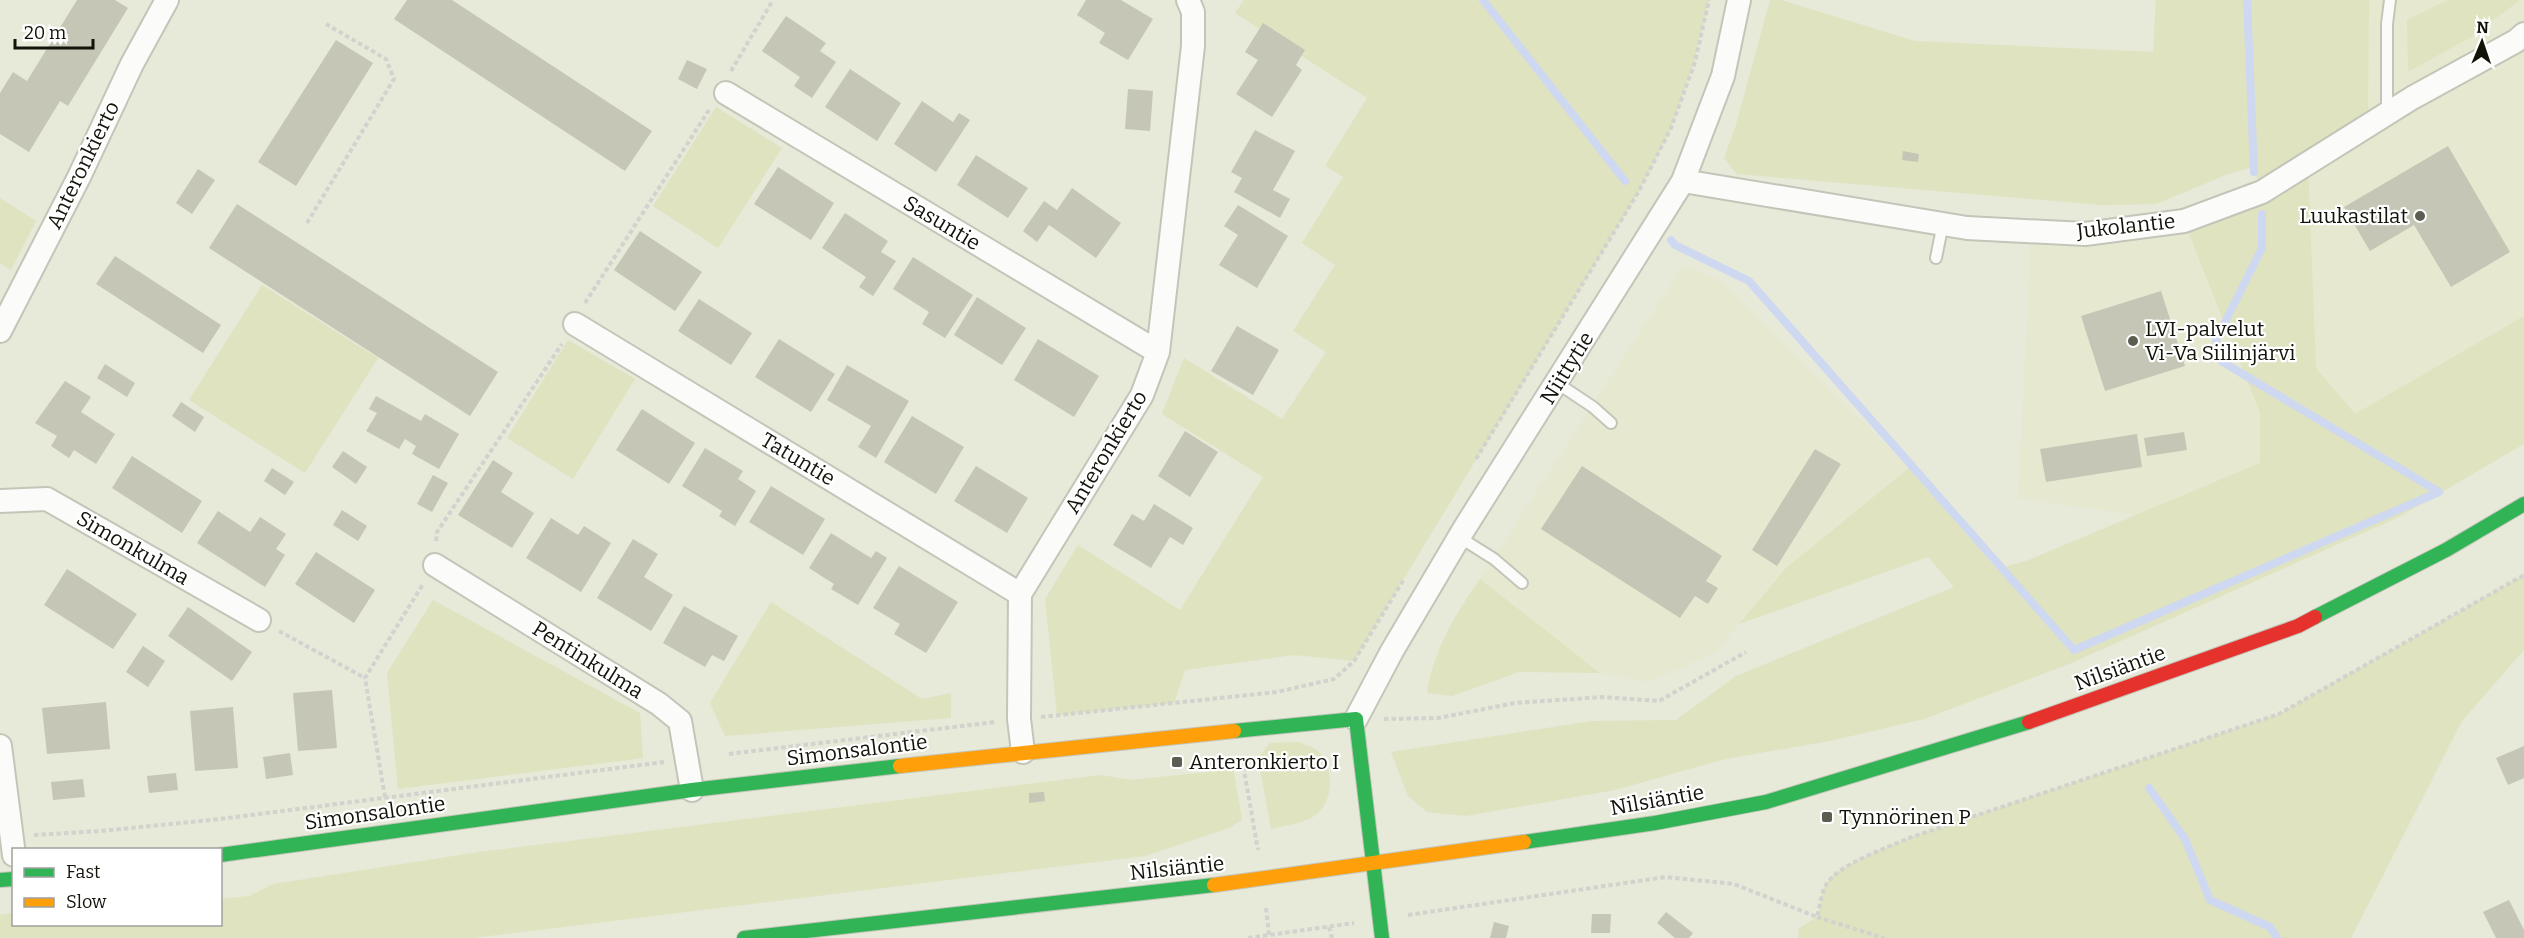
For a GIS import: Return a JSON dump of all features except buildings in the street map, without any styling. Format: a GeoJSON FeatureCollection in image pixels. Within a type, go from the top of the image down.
{"type":"FeatureCollection","features":[{"type":"Feature","properties":{"kind":"main road","name":"Nilsiäntie"},"geometry":{"type":"LineString","coordinates":[[744,938],[1263,879],[1655,823],[1766,802],[2054,714],[2298,626],[2446,550],[2524,504]]}},
{"type":"Feature","properties":{"kind":"main road"},"geometry":{"type":"LineString","coordinates":[[1356,719],[1382,938]]}},
{"type":"Feature","properties":{"kind":"main road","name":"Simonsalontie"},"geometry":{"type":"LineString","coordinates":[[222,855],[692,790],[1023,752],[1356,719]]}},
{"type":"Feature","properties":{"kind":"street","name":"Anteronkierto"},"geometry":{"type":"LineString","coordinates":[[0,331],[79,177],[132,64],[167,0]]}},
{"type":"Feature","properties":{"kind":"street","name":"Anteronkierto"},"geometry":{"type":"LineString","coordinates":[[1020,594],[1142,395],[1158,352],[1193,46],[1193,12],[1188,0]]}},
{"type":"Feature","properties":{"kind":"street","name":"Niittytie"},"geometry":{"type":"LineString","coordinates":[[1356,719],[1392,651],[1460,537],[1683,181],[1723,76],[1739,0]]}},
{"type":"Feature","properties":{"kind":"street","name":"Jukolantie"},"geometry":{"type":"LineString","coordinates":[[1683,181],[1967,228],[2085,234],[2184,221],[2262,192],[2524,34]]}},
{"type":"Feature","properties":{"kind":"street","name":"Sasuntie"},"geometry":{"type":"LineString","coordinates":[[726,93],[1158,352]]}},
{"type":"Feature","properties":{"kind":"street","name":"Tatuntie"},"geometry":{"type":"LineString","coordinates":[[575,324],[1020,594]]}},
{"type":"Feature","properties":{"kind":"street","name":"Simonkulma"},"geometry":{"type":"LineString","coordinates":[[0,501],[47,500],[259,620]]}},
{"type":"Feature","properties":{"kind":"street","name":"Pentinkulma"},"geometry":{"type":"LineString","coordinates":[[435,564],[659,704],[680,721],[692,790]]}},
{"type":"Feature","properties":{"kind":"street"},"geometry":{"type":"LineString","coordinates":[[1020,594],[1019,719],[1023,752]]}},
{"type":"Feature","properties":{"kind":"street"},"geometry":{"type":"LineString","coordinates":[[0,746],[13,848]]}},
{"type":"Feature","properties":{"kind":"lane"},"geometry":{"type":"LineString","coordinates":[[2388,114],[2387,24],[2390,0]]}},
{"type":"Feature","properties":{"kind":"lane"},"geometry":{"type":"LineString","coordinates":[[1936,258],[1943,223]]}},
{"type":"Feature","properties":{"kind":"lane"},"geometry":{"type":"LineString","coordinates":[[1557,383],[1593,407],[1611,423]]}},
{"type":"Feature","properties":{"kind":"lane"},"geometry":{"type":"LineString","coordinates":[[1460,537],[1494,559],[1522,583]]}},
{"type":"Feature","properties":{"kind":"path"},"geometry":{"type":"LineString","coordinates":[[386,797],[365,678],[435,564],[437,532],[575,324],[584,304],[712,106],[726,93],[733,64],[773,0]]}},
{"type":"Feature","properties":{"kind":"path"},"geometry":{"type":"LineString","coordinates":[[1471,468],[1639,191],[1671,128],[1695,62],[1709,0]]}},
{"type":"Feature","properties":{"kind":"path"},"geometry":{"type":"LineString","coordinates":[[307,224],[394,78],[386,59],[326,24]]}},
{"type":"Feature","properties":{"kind":"path"},"geometry":{"type":"LineString","coordinates":[[1269,935],[1263,879],[1232,697],[1276,692],[1334,679],[1354,661],[1409,569]]}},
{"type":"Feature","properties":{"kind":"path"},"geometry":{"type":"LineString","coordinates":[[1817,917],[1826,885],[1838,872],[1858,861],[1909,838],[2279,714],[2524,575]]}},
{"type":"Feature","properties":{"kind":"path"},"geometry":{"type":"LineString","coordinates":[[259,620],[365,678]]}},
{"type":"Feature","properties":{"kind":"path"},"geometry":{"type":"LineString","coordinates":[[1356,719],[1438,718],[1515,703],[1602,697],[1659,701],[1746,652]]}},
{"type":"Feature","properties":{"kind":"path"},"geometry":{"type":"LineString","coordinates":[[1248,938],[1666,877],[1734,884],[1817,917],[1884,938]]}},
{"type":"Feature","properties":{"kind":"path"},"geometry":{"type":"LineString","coordinates":[[1329,927],[1332,938]]}},
{"type":"Feature","properties":{"kind":"shaded area"},"geometry":{"type":"Polygon","coordinates":[[[1244,0],[1709,0],[1694,62],[1671,128],[1639,191],[1354,661],[1294,655],[1185,670],[1174,703],[1057,715],[1045,599],[1078,545],[1180,610],[1263,477],[1162,414],[1184,358],[1282,419],[1326,352],[1293,331],[1335,265],[1302,243],[1343,177],[1325,166],[1367,98],[1235,13],[1244,0]]]}},
{"type":"Feature","properties":{"kind":"shaded area"},"geometry":{"type":"Polygon","coordinates":[[[1770,0],[1781,0],[1915,41],[2153,52],[2156,0],[2369,0],[2368,127],[2308,165],[2316,368],[2355,414],[2524,316],[2524,444],[2399,517],[2069,664],[1924,719],[1830,741],[1725,759],[1615,790],[1466,816],[1427,812],[1408,796],[1391,752],[1592,721],[1676,720],[1736,676],[1954,587],[1928,557],[1739,624],[1786,568],[1909,468],[1997,569],[2026,561],[2260,463],[2260,413],[2184,221],[2262,191],[2253,167],[2228,174],[2156,204],[2101,205],[1737,174],[1724,158],[1736,125],[1770,0]]]}},
{"type":"Feature","properties":{"kind":"shaded area"},"geometry":{"type":"Polygon","coordinates":[[[2369,0],[2524,0],[2524,316],[2355,414],[2260,463],[2136,515],[2018,498],[2030,262],[2028,231],[2184,221],[2368,128],[2369,0]]]}},
{"type":"Feature","properties":{"kind":"shaded area"},"geometry":{"type":"Polygon","coordinates":[[[2448,0],[2520,0],[2471,37],[2408,72],[2407,20],[2448,0]]]}},
{"type":"Feature","properties":{"kind":"shaded area"},"geometry":{"type":"Polygon","coordinates":[[[716,107],[782,148],[718,248],[653,206],[716,107]]]}},
{"type":"Feature","properties":{"kind":"shaded area"},"geometry":{"type":"Polygon","coordinates":[[[0,198],[36,221],[11,270],[0,263],[0,198]]]}},
{"type":"Feature","properties":{"kind":"shaded area"},"geometry":{"type":"Polygon","coordinates":[[[1683,266],[1722,281],[1909,468],[1786,568],[1716,651],[1650,682],[1600,673],[1480,579],[1683,266]]]}},
{"type":"Feature","properties":{"kind":"shaded area"},"geometry":{"type":"Polygon","coordinates":[[[262,285],[378,358],[305,473],[189,400],[262,285]]]}},
{"type":"Feature","properties":{"kind":"shaded area"},"geometry":{"type":"Polygon","coordinates":[[[568,340],[635,379],[573,479],[507,438],[568,340]]]}},
{"type":"Feature","properties":{"kind":"shaded area"},"geometry":{"type":"Polygon","coordinates":[[[2524,575],[2524,650],[2462,721],[2351,938],[1798,938],[1799,928],[1817,917],[1826,884],[1841,870],[1864,857],[1909,838],[2279,714],[2524,575]]]}},
{"type":"Feature","properties":{"kind":"shaded area"},"geometry":{"type":"Polygon","coordinates":[[[1480,579],[1600,673],[1519,672],[1452,696],[1427,693],[1440,647],[1462,606],[1480,579]]]}},
{"type":"Feature","properties":{"kind":"shaded area"},"geometry":{"type":"Polygon","coordinates":[[[433,600],[640,713],[643,758],[398,789],[387,673],[433,600]]]}},
{"type":"Feature","properties":{"kind":"shaded area"},"geometry":{"type":"Polygon","coordinates":[[[771,602],[922,699],[951,693],[951,718],[725,736],[710,703],[771,602]]]}},
{"type":"Feature","properties":{"kind":"shaded area"},"geometry":{"type":"Polygon","coordinates":[[[1299,742],[1318,751],[1325,761],[1329,770],[1330,790],[1323,807],[1317,814],[1295,824],[1271,829],[1258,758],[1270,743],[1299,742]]]}},
{"type":"Feature","properties":{"kind":"shaded area"},"geometry":{"type":"Polygon","coordinates":[[[1231,755],[1242,820],[1229,828],[1145,856],[473,938],[0,938],[0,915],[12,913],[12,926],[222,926],[222,899],[249,896],[273,884],[479,852],[1101,775],[1131,780],[1207,772],[1218,759],[1231,755]]]}},
{"type":"Feature","properties":{"kind":"waterway"},"geometry":{"type":"LineString","coordinates":[[1483,0],[1625,181]]}},
{"type":"Feature","properties":{"kind":"waterway"},"geometry":{"type":"LineString","coordinates":[[2247,0],[2254,172]]}},
{"type":"Feature","properties":{"kind":"waterway"},"geometry":{"type":"LineString","coordinates":[[2262,214],[2262,248],[2216,340],[2221,361],[2439,492]]}},
{"type":"Feature","properties":{"kind":"waterway"},"geometry":{"type":"LineString","coordinates":[[1671,240],[1675,245],[1749,281],[2074,650],[2439,492]]}},
{"type":"Feature","properties":{"kind":"waterway"},"geometry":{"type":"LineString","coordinates":[[2149,788],[2185,839],[2210,900],[2270,927],[2277,938]]}},
{"type":"Feature","properties":{"kind":"traffic: fast"},"geometry":{"type":"LineString","coordinates":[[2315,617],[2446,550],[2524,504]]}},
{"type":"Feature","properties":{"kind":"traffic: fast"},"geometry":{"type":"LineString","coordinates":[[1234,731],[1356,719],[1382,938]]}},
{"type":"Feature","properties":{"kind":"traffic: fast"},"geometry":{"type":"LineString","coordinates":[[1524,842],[1655,823],[1766,802],[2029,722]]}},
{"type":"Feature","properties":{"kind":"traffic: fast"},"geometry":{"type":"LineString","coordinates":[[222,855],[692,790],[900,766]]}},
{"type":"Feature","properties":{"kind":"traffic: fast"},"geometry":{"type":"LineString","coordinates":[[0,880],[12,879]]}},
{"type":"Feature","properties":{"kind":"traffic: fast"},"geometry":{"type":"LineString","coordinates":[[744,938],[1214,885]]}},
{"type":"Feature","properties":{"kind":"traffic: slow"},"geometry":{"type":"LineString","coordinates":[[900,766],[1234,731]]}},
{"type":"Feature","properties":{"kind":"traffic: slow"},"geometry":{"type":"LineString","coordinates":[[1214,885],[1524,842]]}},
{"type":"Feature","properties":{"kind":"traffic: jam"},"geometry":{"type":"LineString","coordinates":[[2029,722],[2298,626],[2315,617]]}},
{"type":"Feature","properties":{"kind":"place","name":"Luukastilat"},"geometry":{"type":"Point","coordinates":[2420,216]}},
{"type":"Feature","properties":{"kind":"place","name":"LVI-palvelut Vi-Va Siilinjärvi"},"geometry":{"type":"Point","coordinates":[2133,341]}},
{"type":"Feature","properties":{"kind":"place","name":"Anteronkierto I"},"geometry":{"type":"Point","coordinates":[1177,762]}},
{"type":"Feature","properties":{"kind":"place","name":"Tynnörinen P"},"geometry":{"type":"Point","coordinates":[1827,817]}}]}
